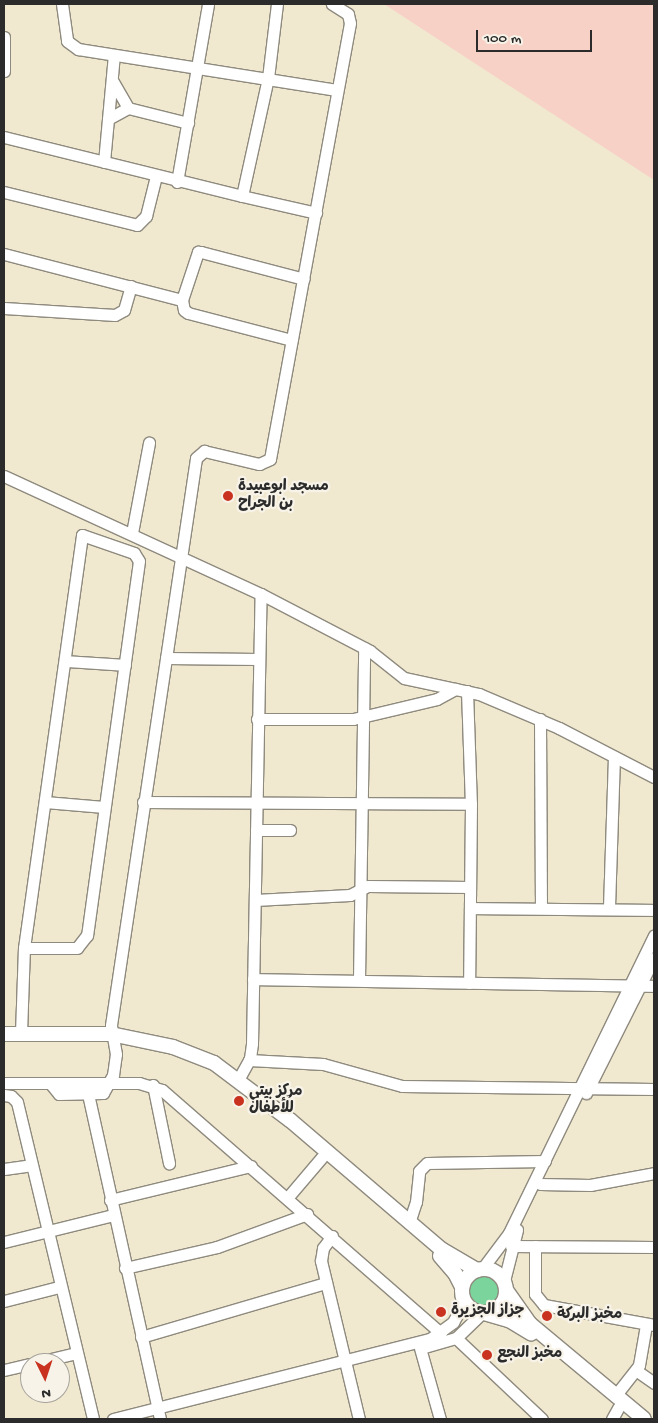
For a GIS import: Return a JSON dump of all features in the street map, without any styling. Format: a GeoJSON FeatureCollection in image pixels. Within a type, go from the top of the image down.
{"type":"FeatureCollection","features":[{"type":"Feature","properties":{"kind":"main road"},"geometry":{"type":"LineString","coordinates":[[4,1034],[110,1034],[173,1047],[214,1063],[238,1080],[449,1255],[480,1270],[492,1271],[505,1286],[530,1324],[615,1408],[644,1419]]}},
{"type":"Feature","properties":{"kind":"main road"},"geometry":{"type":"LineString","coordinates":[[203,1059],[444,1259],[474,1310],[524,1328],[615,1408],[632,1419]]}},
{"type":"Feature","properties":{"kind":"main road"},"geometry":{"type":"LineString","coordinates":[[463,1294],[466,1278],[480,1270]]}},
{"type":"Feature","properties":{"kind":"main road"},"geometry":{"type":"LineString","coordinates":[[483,1312],[499,1306],[505,1286]]}},
{"type":"Feature","properties":{"kind":"street"},"geometry":{"type":"LineString","coordinates":[[62,4],[70,46],[114,55],[337,90]]}},
{"type":"Feature","properties":{"kind":"street"},"geometry":{"type":"LineString","coordinates":[[177,182],[208,4]]}},
{"type":"Feature","properties":{"kind":"street"},"geometry":{"type":"LineString","coordinates":[[242,196],[268,78],[277,4]]}},
{"type":"Feature","properties":{"kind":"street"},"geometry":{"type":"LineString","coordinates":[[50,1083],[59,1094],[88,1094],[105,1092],[111,1083],[116,1060],[110,1034],[143,802],[183,557],[196,456],[204,451],[259,464],[268,461],[304,279],[350,23],[348,14],[332,4]]}},
{"type":"Feature","properties":{"kind":"street"},"geometry":{"type":"LineString","coordinates":[[4,37],[4,71]]}},
{"type":"Feature","properties":{"kind":"street"},"geometry":{"type":"LineString","coordinates":[[104,162],[114,55]]}},
{"type":"Feature","properties":{"kind":"street"},"geometry":{"type":"LineString","coordinates":[[112,80],[128,108]]}},
{"type":"Feature","properties":{"kind":"street"},"geometry":{"type":"LineString","coordinates":[[108,119],[128,108],[188,123]]}},
{"type":"Feature","properties":{"kind":"street"},"geometry":{"type":"LineString","coordinates":[[4,137],[177,182],[316,213]]}},
{"type":"Feature","properties":{"kind":"street"},"geometry":{"type":"LineString","coordinates":[[4,192],[137,225],[146,216],[156,176]]}},
{"type":"Feature","properties":{"kind":"street"},"geometry":{"type":"LineString","coordinates":[[292,340],[188,313],[184,310],[182,300],[198,252],[304,279]]}},
{"type":"Feature","properties":{"kind":"street"},"geometry":{"type":"LineString","coordinates":[[4,254],[182,300]]}},
{"type":"Feature","properties":{"kind":"street"},"geometry":{"type":"LineString","coordinates":[[4,308],[115,315],[124,310],[131,286]]}},
{"type":"Feature","properties":{"kind":"street"},"geometry":{"type":"LineString","coordinates":[[132,533],[149,442]]}},
{"type":"Feature","properties":{"kind":"street"},"geometry":{"type":"LineString","coordinates":[[4,476],[132,533],[261,594],[364,648],[404,678],[467,691],[540,719],[654,777]]}},
{"type":"Feature","properties":{"kind":"street"},"geometry":{"type":"LineString","coordinates":[[21,1033],[24,948],[85,512]]}},
{"type":"Feature","properties":{"kind":"street"},"geometry":{"type":"LineString","coordinates":[[24,948],[71,949],[86,941],[125,665],[138,558],[134,553],[82,535]]}},
{"type":"Feature","properties":{"kind":"street"},"geometry":{"type":"LineString","coordinates":[[238,1080],[249,1060],[253,978],[258,659],[261,594]]}},
{"type":"Feature","properties":{"kind":"street"},"geometry":{"type":"LineString","coordinates":[[359,979],[359,891],[363,877],[364,648]]}},
{"type":"Feature","properties":{"kind":"street"},"geometry":{"type":"LineString","coordinates":[[166,658],[258,659]]}},
{"type":"Feature","properties":{"kind":"street"},"geometry":{"type":"LineString","coordinates":[[65,661],[125,665]]}},
{"type":"Feature","properties":{"kind":"street"},"geometry":{"type":"LineString","coordinates":[[257,719],[334,720],[363,717],[444,698],[455,689]]}},
{"type":"Feature","properties":{"kind":"street"},"geometry":{"type":"LineString","coordinates":[[467,691],[471,804],[469,983]]}},
{"type":"Feature","properties":{"kind":"street"},"geometry":{"type":"LineString","coordinates":[[540,719],[541,907]]}},
{"type":"Feature","properties":{"kind":"street"},"geometry":{"type":"LineString","coordinates":[[609,908],[614,757]]}},
{"type":"Feature","properties":{"kind":"street"},"geometry":{"type":"LineString","coordinates":[[45,802],[104,807]]}},
{"type":"Feature","properties":{"kind":"street"},"geometry":{"type":"LineString","coordinates":[[143,802],[257,805],[471,804]]}},
{"type":"Feature","properties":{"kind":"street"},"geometry":{"type":"LineString","coordinates":[[256,830],[290,830]]}},
{"type":"Feature","properties":{"kind":"street"},"geometry":{"type":"LineString","coordinates":[[255,900],[350,895],[368,886],[470,887]]}},
{"type":"Feature","properties":{"kind":"street"},"geometry":{"type":"LineString","coordinates":[[470,908],[541,907],[654,910]]}},
{"type":"Feature","properties":{"kind":"street"},"geometry":{"type":"LineString","coordinates":[[505,1286],[511,1246],[584,1089],[635,986],[654,936]]}},
{"type":"Feature","properties":{"kind":"street"},"geometry":{"type":"LineString","coordinates":[[635,986],[654,958]]}},
{"type":"Feature","properties":{"kind":"street"},"geometry":{"type":"LineString","coordinates":[[253,978],[654,986]]}},
{"type":"Feature","properties":{"kind":"street"},"geometry":{"type":"LineString","coordinates":[[249,1060],[323,1064],[402,1086],[654,1089]]}},
{"type":"Feature","properties":{"kind":"street"},"geometry":{"type":"LineString","coordinates":[[4,1083],[111,1083],[153,1086],[178,1101],[441,1333]]}},
{"type":"Feature","properties":{"kind":"street"},"geometry":{"type":"LineString","coordinates":[[153,1086],[169,1163]]}},
{"type":"Feature","properties":{"kind":"street"},"geometry":{"type":"LineString","coordinates":[[480,1270],[504,1241],[584,1089]]}},
{"type":"Feature","properties":{"kind":"street"},"geometry":{"type":"LineString","coordinates":[[88,1094],[113,1215],[158,1413]]}},
{"type":"Feature","properties":{"kind":"street"},"geometry":{"type":"LineString","coordinates":[[4,1095],[11,1096],[17,1102],[46,1234],[93,1419]]}},
{"type":"Feature","properties":{"kind":"street"},"geometry":{"type":"LineString","coordinates":[[288,1197],[322,1157]]}},
{"type":"Feature","properties":{"kind":"street"},"geometry":{"type":"LineString","coordinates":[[409,1223],[416,1202],[419,1171],[427,1163],[545,1161]]}},
{"type":"Feature","properties":{"kind":"street"},"geometry":{"type":"LineString","coordinates":[[4,1169],[31,1165]]}},
{"type":"Feature","properties":{"kind":"street"},"geometry":{"type":"LineString","coordinates":[[110,1200],[251,1166]]}},
{"type":"Feature","properties":{"kind":"street"},"geometry":{"type":"LineString","coordinates":[[540,1184],[601,1184],[654,1173]]}},
{"type":"Feature","properties":{"kind":"street"},"geometry":{"type":"LineString","coordinates":[[125,1268],[217,1247],[308,1214]]}},
{"type":"Feature","properties":{"kind":"street"},"geometry":{"type":"LineString","coordinates":[[4,1242],[46,1234],[113,1215]]}},
{"type":"Feature","properties":{"kind":"street"},"geometry":{"type":"LineString","coordinates":[[332,1236],[321,1256],[359,1419]]}},
{"type":"Feature","properties":{"kind":"street"},"geometry":{"type":"LineString","coordinates":[[511,1246],[654,1248]]}},
{"type":"Feature","properties":{"kind":"street"},"geometry":{"type":"LineString","coordinates":[[535,1246],[535,1294],[544,1306],[650,1325],[637,1371],[615,1408]]}},
{"type":"Feature","properties":{"kind":"street"},"geometry":{"type":"LineString","coordinates":[[141,1337],[326,1283]]}},
{"type":"Feature","properties":{"kind":"street"},"geometry":{"type":"LineString","coordinates":[[4,1301],[59,1287]]}},
{"type":"Feature","properties":{"kind":"street"},"geometry":{"type":"LineString","coordinates":[[128,1419],[158,1413],[346,1363],[425,1340],[441,1333],[457,1317],[463,1294]]}},
{"type":"Feature","properties":{"kind":"street"},"geometry":{"type":"LineString","coordinates":[[346,1363],[420,1348],[456,1338],[483,1312]]}},
{"type":"Feature","properties":{"kind":"street"},"geometry":{"type":"LineString","coordinates":[[456,1338],[537,1418]]}},
{"type":"Feature","properties":{"kind":"street"},"geometry":{"type":"LineString","coordinates":[[420,1348],[440,1419]]}},
{"type":"Feature","properties":{"kind":"street"},"geometry":{"type":"LineString","coordinates":[[70,1354],[76,1353]]}},
{"type":"Feature","properties":{"kind":"street"},"geometry":{"type":"LineString","coordinates":[[4,1370],[20,1366]]}},
{"type":"Feature","properties":{"kind":"street"},"geometry":{"type":"LineString","coordinates":[[637,1371],[654,1383]]}},
{"type":"Feature","properties":{"kind":"street"},"geometry":{"type":"LineString","coordinates":[[113,1419],[158,1413]]}},
{"type":"Feature","properties":{"kind":"shaded area"},"geometry":{"type":"Polygon","coordinates":[[[384,4],[654,4],[654,180],[384,4]]]}},
{"type":"Feature","properties":{"kind":"green space"},"geometry":{"type":"Polygon","coordinates":[[[483,1275],[489,1276],[494,1280],[498,1285],[498,1297],[494,1302],[489,1306],[483,1307],[477,1306],[472,1302],[468,1297],[467,1291],[468,1285],[472,1280],[477,1276],[483,1275]]]}},
{"type":"Feature","properties":{"kind":"place","name":"مسجد ابوعبيدة بن الجراح"},"geometry":{"type":"Point","coordinates":[228,496]}},
{"type":"Feature","properties":{"kind":"place","name":"مركز بيتي للأطفال"},"geometry":{"type":"Point","coordinates":[239,1101]}},
{"type":"Feature","properties":{"kind":"place","name":"جزاز الجزيرة"},"geometry":{"type":"Point","coordinates":[441,1312]}},
{"type":"Feature","properties":{"kind":"place","name":"مخبز البركة"},"geometry":{"type":"Point","coordinates":[547,1316]}},
{"type":"Feature","properties":{"kind":"place","name":"مخبز النجع"},"geometry":{"type":"Point","coordinates":[487,1355]}}]}
